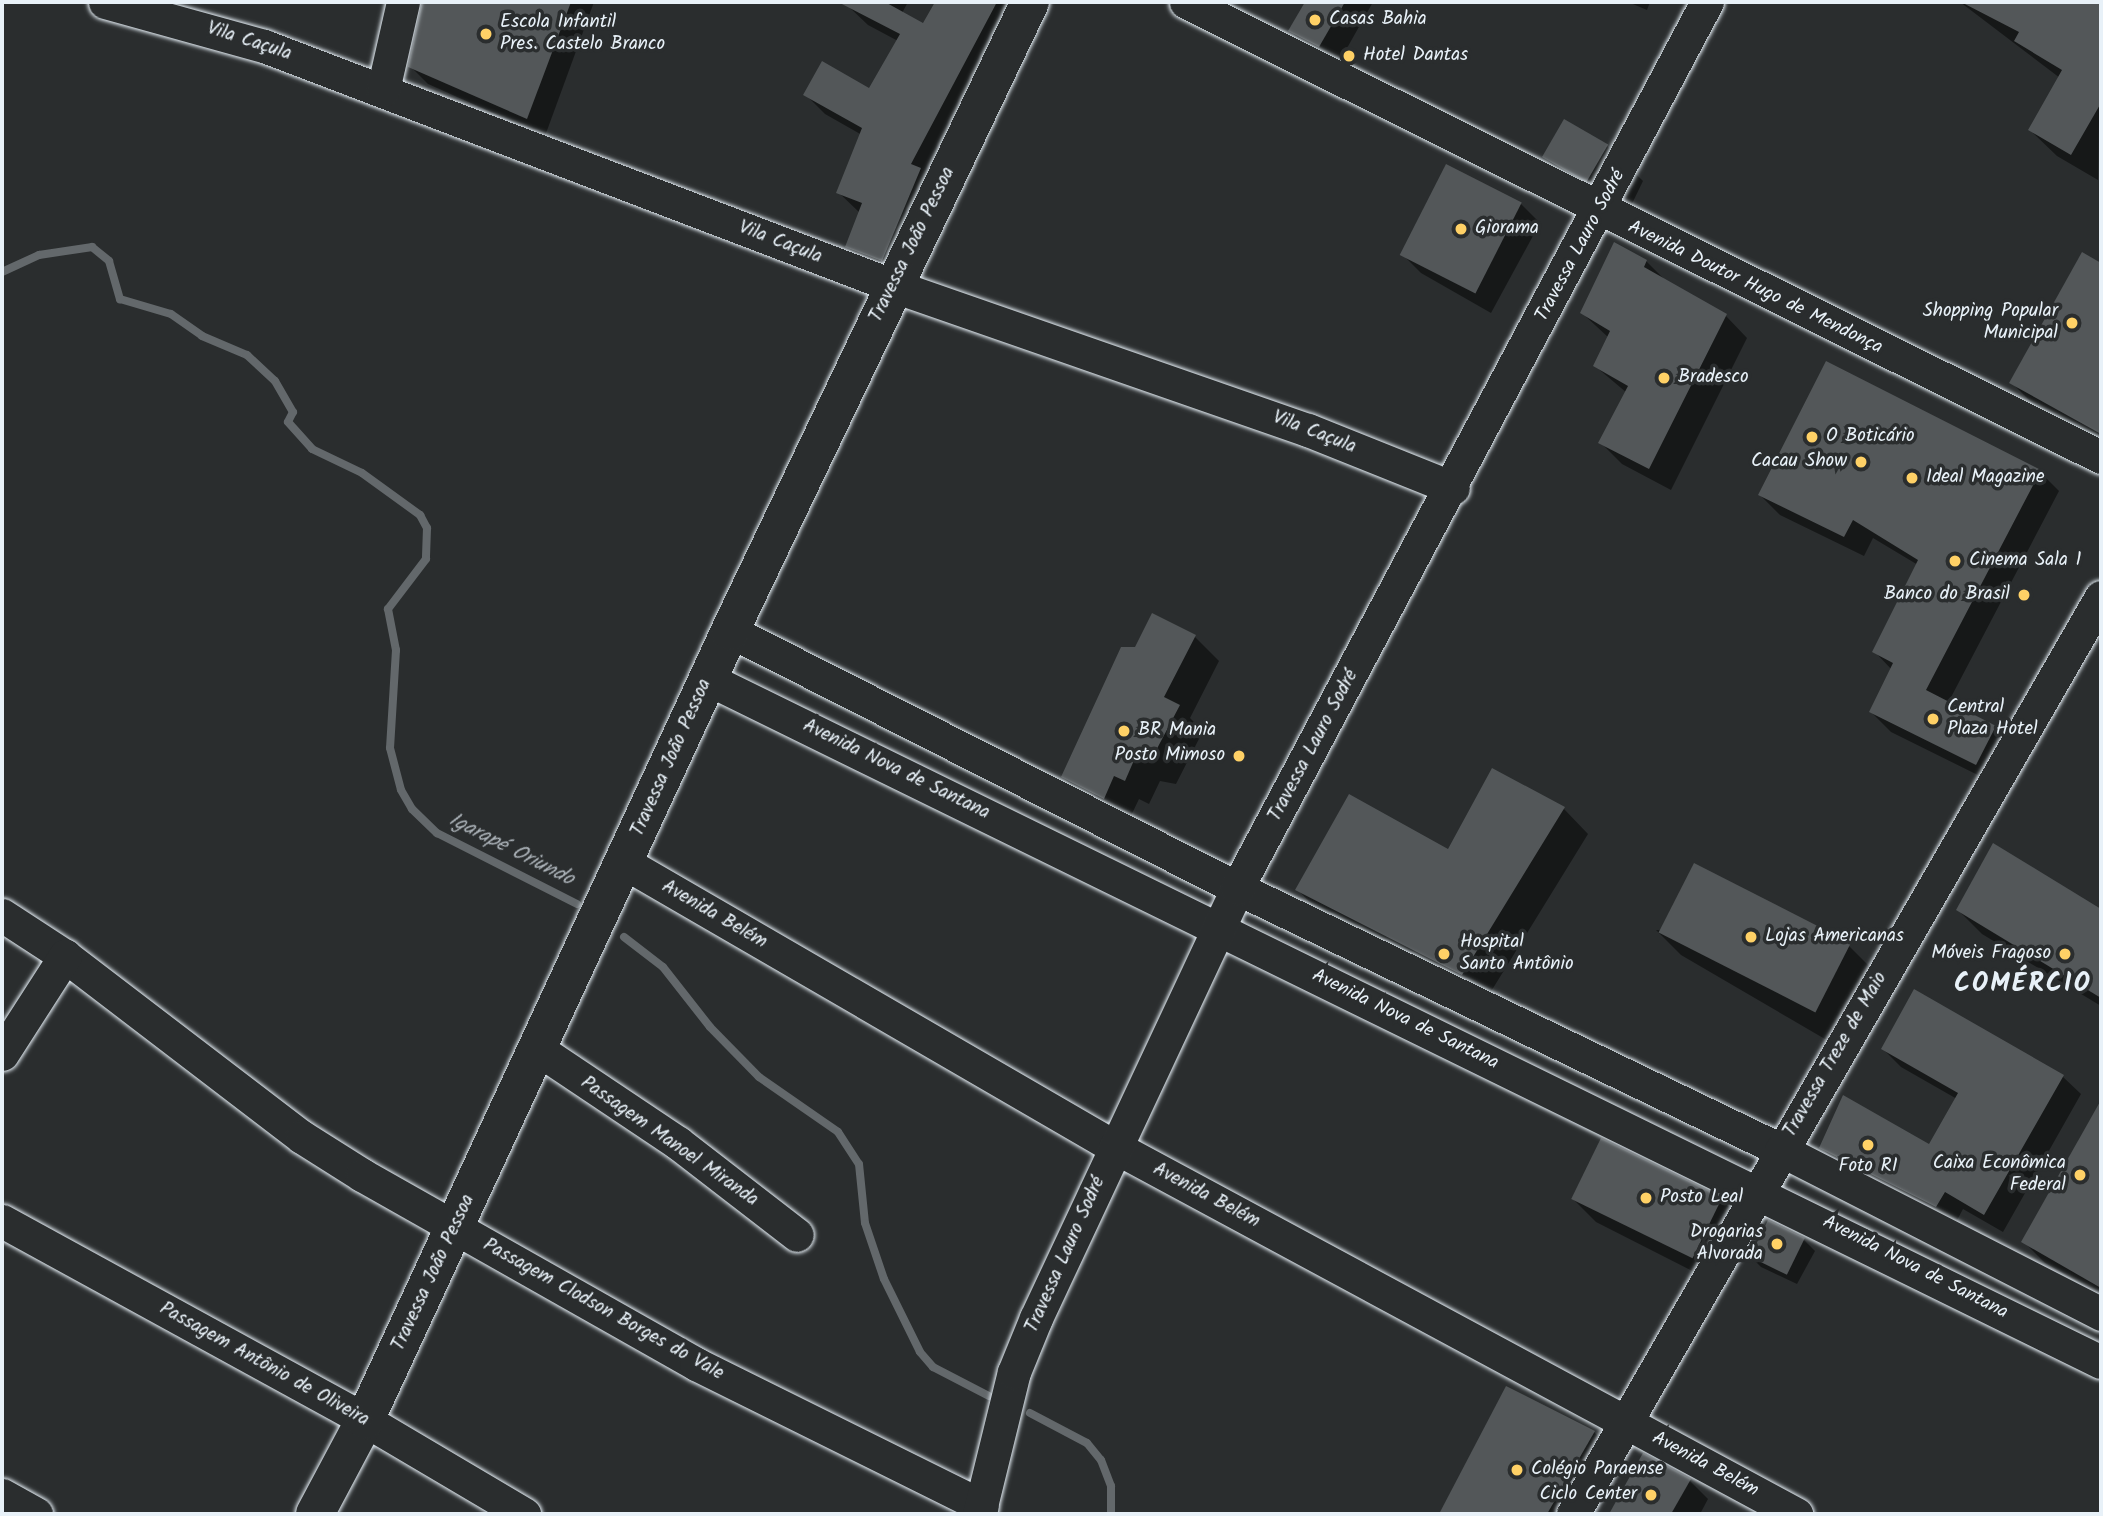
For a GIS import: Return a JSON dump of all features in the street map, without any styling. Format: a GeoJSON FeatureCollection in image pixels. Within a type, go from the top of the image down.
{"type":"FeatureCollection","features":[{"type":"Feature","properties":{"kind":"main road","name":"Travessa João Pessoa"},"geometry":{"type":"LineString","coordinates":[[315,1514],[365,1420],[539,1051],[730,631],[1030,2]]}},
{"type":"Feature","properties":{"kind":"street","name":"Vila Caçula"},"geometry":{"type":"LineString","coordinates":[[105,2],[264,46],[894,286],[1308,430],[1453,488]]}},
{"type":"Feature","properties":{"kind":"street"},"geometry":{"type":"LineString","coordinates":[[383,90],[403,2]]}},
{"type":"Feature","properties":{"kind":"street","name":"Avenida Doutor Hugo de Mendonça"},"geometry":{"type":"LineString","coordinates":[[1186,2],[1600,212],[2101,457]]}},
{"type":"Feature","properties":{"kind":"street","name":"Travessa Lauro Sodré"},"geometry":{"type":"LineString","coordinates":[[981,1510],[1014,1372],[1115,1147],[1237,888],[1600,212],[1707,2]]}},
{"type":"Feature","properties":{"kind":"street","name":"Travessa Treze de Maio"},"geometry":{"type":"LineString","coordinates":[[1573,1514],[2101,597]]}},
{"type":"Feature","properties":{"kind":"street"},"geometry":{"type":"LineString","coordinates":[[730,631],[1237,888],[1628,1079],[1781,1150],[2101,1314]]}},
{"type":"Feature","properties":{"kind":"street","name":"Avenida Nova de Santana"},"geometry":{"type":"LineString","coordinates":[[708,679],[1016,827],[1218,930],[1759,1190],[2101,1362]]}},
{"type":"Feature","properties":{"kind":"street"},"geometry":{"type":"LineString","coordinates":[[1016,827],[1037,787]]}},
{"type":"Feature","properties":{"kind":"street","name":"Avenida Belém"},"geometry":{"type":"LineString","coordinates":[[625,863],[1115,1147],[1796,1514]]}},
{"type":"Feature","properties":{"kind":"street","name":"Passagem Clodson Borges do Vale"},"geometry":{"type":"LineString","coordinates":[[2,915],[65,956],[302,1137],[696,1364],[981,1510]]}},
{"type":"Feature","properties":{"kind":"street"},"geometry":{"type":"LineString","coordinates":[[2,1054],[65,956]]}},
{"type":"Feature","properties":{"kind":"street"},"geometry":{"type":"LineString","coordinates":[[1512,1071],[1531,1031]]}},
{"type":"Feature","properties":{"kind":"street","name":"Passagem Manoel Miranda"},"geometry":{"type":"LineString","coordinates":[[539,1051],[677,1143],[797,1235]]}},
{"type":"Feature","properties":{"kind":"street"},"geometry":{"type":"LineString","coordinates":[[1610,1118],[1628,1079]]}},
{"type":"Feature","properties":{"kind":"street","name":"Passagem Antônio de Oliveira"},"geometry":{"type":"LineString","coordinates":[[2,1221],[365,1420],[524,1514]]}},
{"type":"Feature","properties":{"kind":"street"},"geometry":{"type":"LineString","coordinates":[[2,1495],[36,1514]]}},
{"type":"Feature","properties":{"kind":"building","name":"Escola Infantil Pres. Castelo Branco"},"geometry":{"type":"Polygon","coordinates":[[[422,2],[571,2],[527,119],[408,67],[422,2]]]}},
{"type":"Feature","properties":{"kind":"building"},"geometry":{"type":"Polygon","coordinates":[[[838,2],[885,2],[923,23],[935,2],[997,2],[911,164],[921,168],[882,261],[845,247],[862,203],[836,193],[862,128],[803,95],[822,61],[869,88],[900,34],[838,2]]]}},
{"type":"Feature","properties":{"kind":"building","name":"Casas Bahia"},"geometry":{"type":"Polygon","coordinates":[[[1305,2],[1345,2],[1319,47],[1288,31],[1305,2]]]}},
{"type":"Feature","properties":{"kind":"building"},"geometry":{"type":"Polygon","coordinates":[[[1961,2],[2101,2],[2101,103],[2071,155],[2028,130],[2062,70],[2014,41],[2019,32],[1961,2]]]}},
{"type":"Feature","properties":{"kind":"building"},"geometry":{"type":"Polygon","coordinates":[[[1564,119],[1608,144],[1586,183],[1542,157],[1564,119]]]}},
{"type":"Feature","properties":{"kind":"building","name":"Giorama"},"geometry":{"type":"Polygon","coordinates":[[[1446,164],[1522,203],[1475,293],[1400,255],[1446,164]]]}},
{"type":"Feature","properties":{"kind":"building"},"geometry":{"type":"Polygon","coordinates":[[[1614,242],[1647,260],[1644,267],[1727,314],[1649,469],[1598,443],[1628,386],[1593,366],[1610,331],[1580,313],[1614,242]]]}},
{"type":"Feature","properties":{"kind":"building","name":"Shopping Popular Municipal"},"geometry":{"type":"Polygon","coordinates":[[[2082,252],[2101,263],[2101,434],[2009,383],[2082,252]]]}},
{"type":"Feature","properties":{"kind":"building"},"geometry":{"type":"Polygon","coordinates":[[[1826,361],[2041,470],[1926,690],[1996,726],[1976,765],[1869,712],[1893,663],[1872,652],[1918,560],[1853,520],[1844,537],[1758,495],[1826,361]]]}},
{"type":"Feature","properties":{"kind":"building","name":"BR Mania"},"geometry":{"type":"Polygon","coordinates":[[[1152,613],[1196,635],[1164,697],[1180,705],[1151,760],[1135,758],[1125,781],[1114,776],[1104,799],[1061,777],[1121,647],[1135,647],[1152,613]]]}},
{"type":"Feature","properties":{"kind":"building"},"geometry":{"type":"Polygon","coordinates":[[[1492,768],[1565,807],[1462,975],[1295,890],[1349,794],[1448,849],[1492,768]]]}},
{"type":"Feature","properties":{"kind":"building","name":"Móveis Fragoso"},"geometry":{"type":"Polygon","coordinates":[[[1993,843],[2101,909],[2101,998],[1956,910],[1993,843]]]}},
{"type":"Feature","properties":{"kind":"building","name":"Lojas Americanas"},"geometry":{"type":"Polygon","coordinates":[[[1694,863],[1851,943],[1815,1012],[1659,932],[1694,863]]]}},
{"type":"Feature","properties":{"kind":"building"},"geometry":{"type":"Polygon","coordinates":[[[1914,989],[2064,1075],[1984,1215],[1945,1192],[1936,1207],[1819,1148],[1843,1095],[1929,1144],[1958,1093],[1881,1049],[1914,989]]]}},
{"type":"Feature","properties":{"kind":"building","name":"Caixa Econômica Federal"},"geometry":{"type":"Polygon","coordinates":[[[2101,1100],[2101,1288],[2021,1242],[2101,1100]]]}},
{"type":"Feature","properties":{"kind":"building","name":"Posto Leal"},"geometry":{"type":"Polygon","coordinates":[[[1601,1138],[1722,1197],[1693,1258],[1571,1199],[1601,1138]]]}},
{"type":"Feature","properties":{"kind":"building","name":"Drogarias Alvorada"},"geometry":{"type":"Polygon","coordinates":[[[1768,1220],[1805,1238],[1787,1275],[1750,1257],[1768,1220]]]}},
{"type":"Feature","properties":{"kind":"building","name":"Colégio Paraense"},"geometry":{"type":"Polygon","coordinates":[[[1506,1386],[1595,1431],[1547,1514],[1439,1514],[1506,1386]]]}},
{"type":"Feature","properties":{"kind":"building","name":"Ciclo Center"},"geometry":{"type":"Polygon","coordinates":[[[1643,1453],[1691,1479],[1671,1514],[1609,1514],[1643,1453]]]}},
{"type":"Feature","properties":{"kind":"waterway","name":"Igarapé Oriundo"},"geometry":{"type":"LineString","coordinates":[[2,272],[39,255],[92,247],[109,261],[120,299],[171,314],[202,336],[247,355],[275,381],[293,412],[288,422],[312,449],[362,473],[420,515],[427,528],[426,559],[388,609],[396,650],[390,748],[401,790],[412,809],[437,833],[577,904]]}},
{"type":"Feature","properties":{"kind":"waterway"},"geometry":{"type":"LineString","coordinates":[[624,937],[663,967],[710,1027],[759,1077],[838,1132],[859,1164],[865,1223],[884,1279],[920,1352],[933,1367],[989,1396]]}},
{"type":"Feature","properties":{"kind":"waterway","name":"Igarapé Oriundo"},"geometry":{"type":"LineString","coordinates":[[1030,1413],[1087,1443],[1101,1460],[1111,1486],[1111,1514]]}},
{"type":"Feature","properties":{"kind":"place","name":"Casas Bahia"},"geometry":{"type":"Point","coordinates":[1315,20]}},
{"type":"Feature","properties":{"kind":"place","name":"Escola Infantil Pres. Castelo Branco"},"geometry":{"type":"Point","coordinates":[486,34]}},
{"type":"Feature","properties":{"kind":"place","name":"Hotel Dantas"},"geometry":{"type":"Point","coordinates":[1349,56]}},
{"type":"Feature","properties":{"kind":"place","name":"Giorama"},"geometry":{"type":"Point","coordinates":[1461,229]}},
{"type":"Feature","properties":{"kind":"place","name":"Shopping Popular Municipal"},"geometry":{"type":"Point","coordinates":[2072,323]}},
{"type":"Feature","properties":{"kind":"place","name":"Bradesco"},"geometry":{"type":"Point","coordinates":[1664,378]}},
{"type":"Feature","properties":{"kind":"place","name":"O Boticário"},"geometry":{"type":"Point","coordinates":[1812,437]}},
{"type":"Feature","properties":{"kind":"place","name":"Cacau Show"},"geometry":{"type":"Point","coordinates":[1861,462]}},
{"type":"Feature","properties":{"kind":"place","name":"Ideal Magazine"},"geometry":{"type":"Point","coordinates":[1912,478]}},
{"type":"Feature","properties":{"kind":"place","name":"Cinema Sala 1"},"geometry":{"type":"Point","coordinates":[1955,561]}},
{"type":"Feature","properties":{"kind":"place","name":"Banco do Brasil"},"geometry":{"type":"Point","coordinates":[2024,595]}},
{"type":"Feature","properties":{"kind":"place","name":"Central Plaza Hotel"},"geometry":{"type":"Point","coordinates":[1933,719]}},
{"type":"Feature","properties":{"kind":"place","name":"BR Mania"},"geometry":{"type":"Point","coordinates":[1124,731]}},
{"type":"Feature","properties":{"kind":"place","name":"Posto Mimoso"},"geometry":{"type":"Point","coordinates":[1239,756]}},
{"type":"Feature","properties":{"kind":"place","name":"Lojas Americanas"},"geometry":{"type":"Point","coordinates":[1751,937]}},
{"type":"Feature","properties":{"kind":"place","name":"Hospital Santo Antônio"},"geometry":{"type":"Point","coordinates":[1444,954]}},
{"type":"Feature","properties":{"kind":"place","name":"Móveis Fragoso"},"geometry":{"type":"Point","coordinates":[2065,954]}},
{"type":"Feature","properties":{"kind":"place","name":"Foto RI"},"geometry":{"type":"Point","coordinates":[1868,1145]}},
{"type":"Feature","properties":{"kind":"place","name":"Caixa Econômica Federal"},"geometry":{"type":"Point","coordinates":[2080,1175]}},
{"type":"Feature","properties":{"kind":"place","name":"Posto Leal"},"geometry":{"type":"Point","coordinates":[1646,1198]}},
{"type":"Feature","properties":{"kind":"place","name":"Drogarias Alvorada"},"geometry":{"type":"Point","coordinates":[1777,1244]}},
{"type":"Feature","properties":{"kind":"place","name":"Colégio Paraense"},"geometry":{"type":"Point","coordinates":[1517,1470]}},
{"type":"Feature","properties":{"kind":"place","name":"Ciclo Center"},"geometry":{"type":"Point","coordinates":[1651,1495]}},
{"type":"Feature","properties":{"kind":"district","name":"COMÉRCIO"},"geometry":{"type":"Point","coordinates":[2023,985]}}]}
